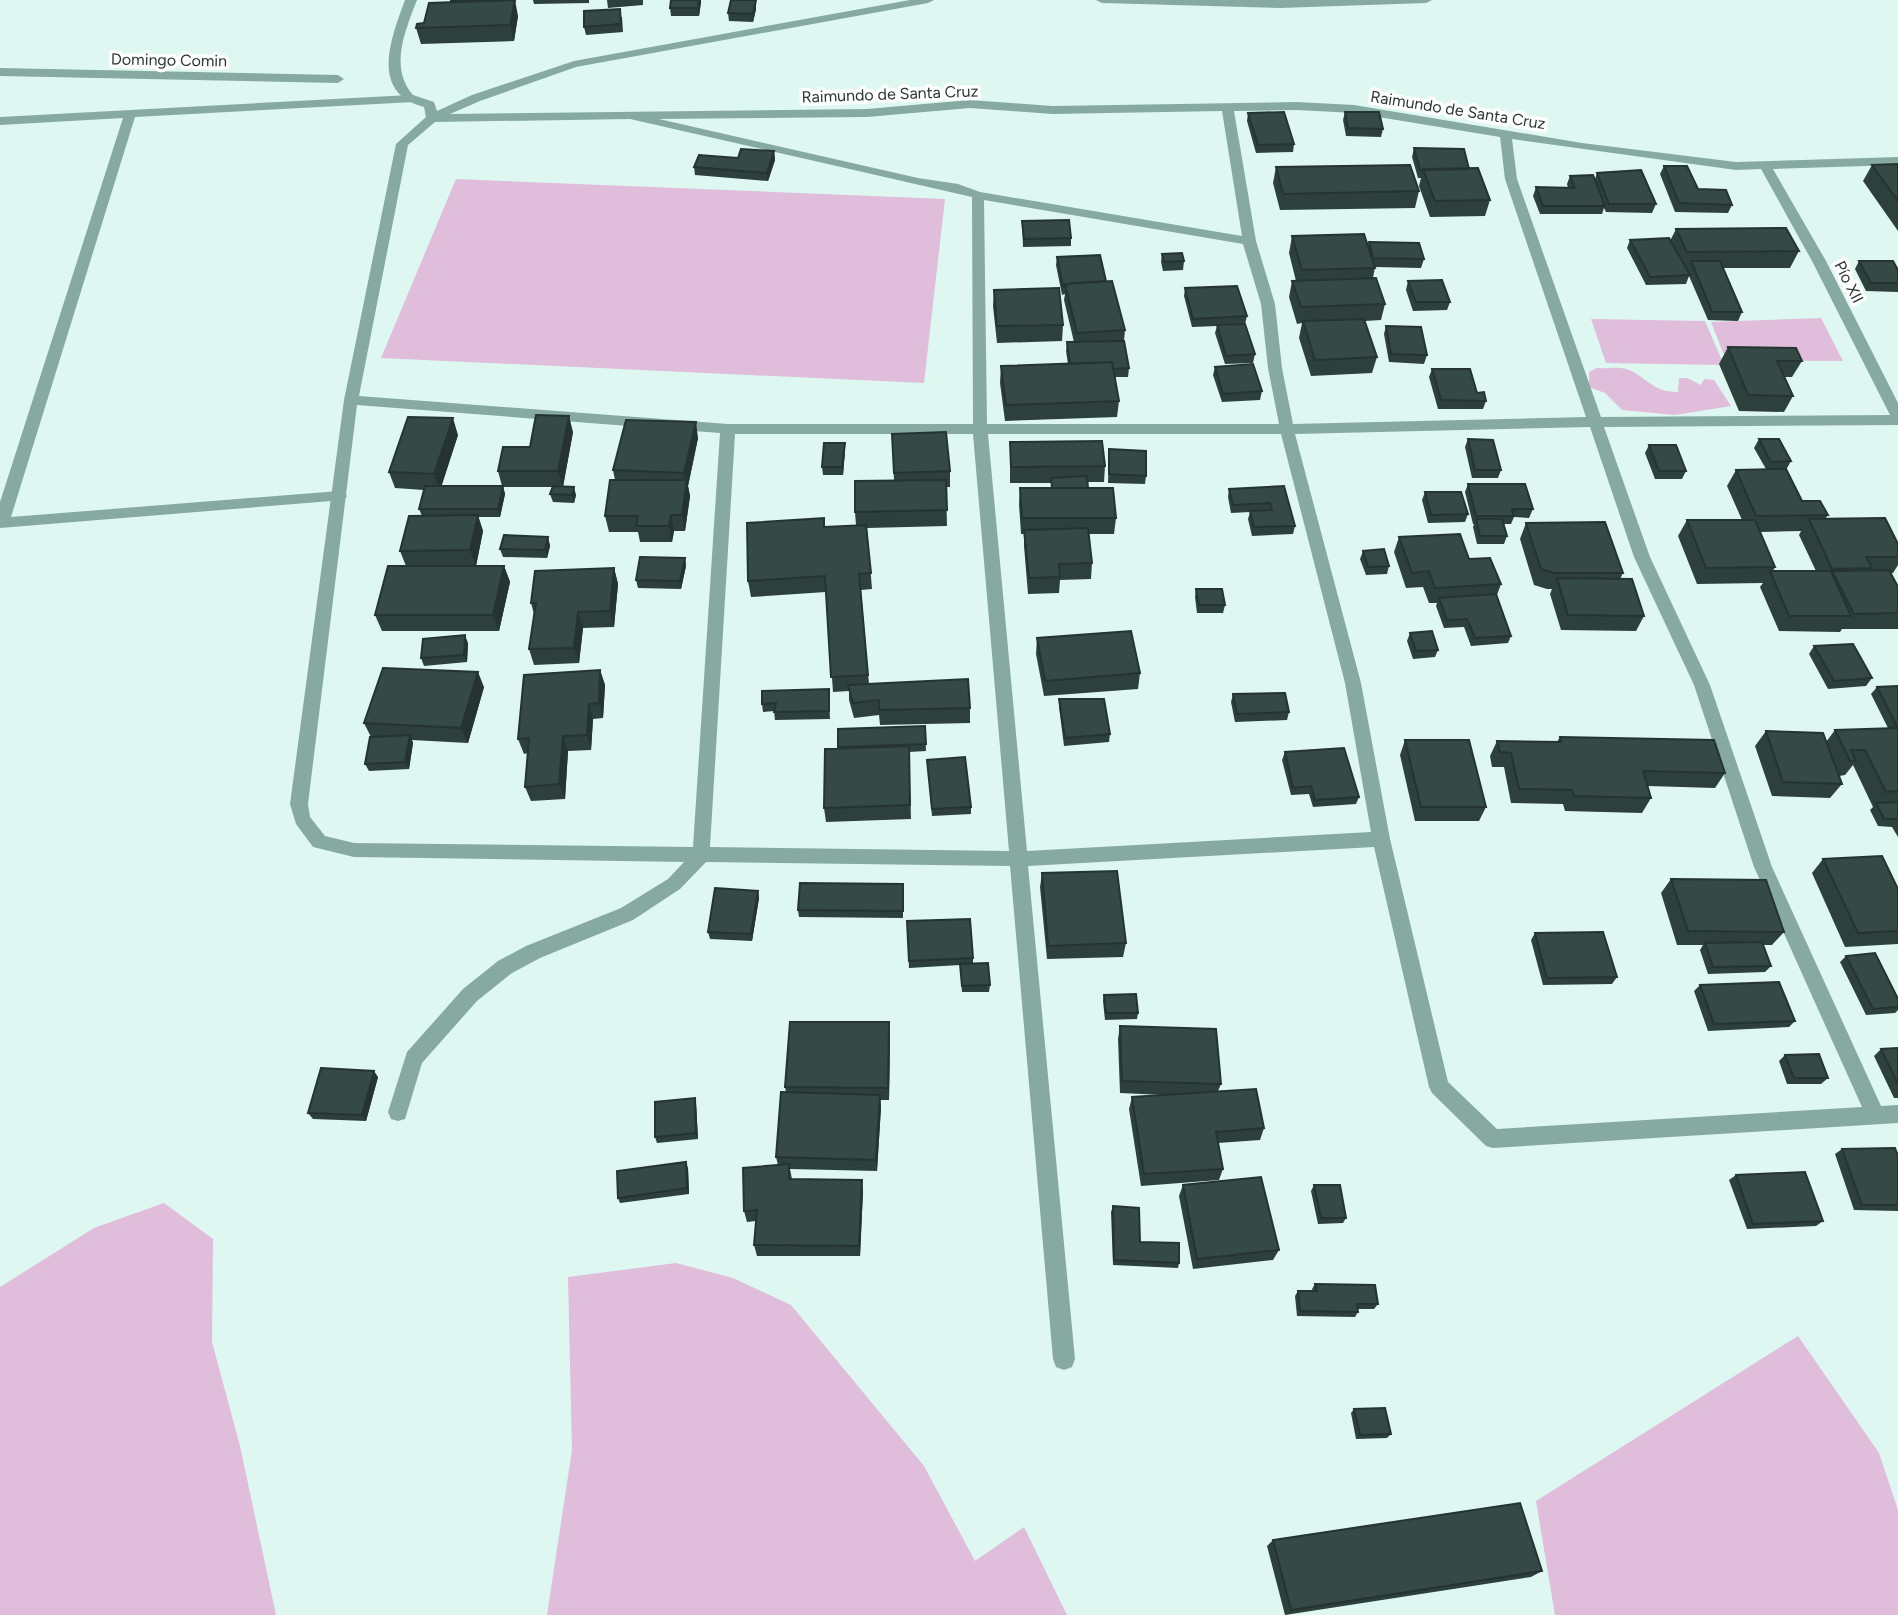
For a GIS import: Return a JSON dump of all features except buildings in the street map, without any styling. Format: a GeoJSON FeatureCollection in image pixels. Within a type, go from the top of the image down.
{"type":"FeatureCollection","features":[{"type":"Feature","properties":{"kind":"street"},"geometry":{"type":"LineString","coordinates":[[410,99],[400,85],[393,64],[411,0]]}},
{"type":"Feature","properties":{"kind":"street"},"geometry":{"type":"LineString","coordinates":[[928,0],[574,64],[476,98],[432,118],[402,144],[351,400],[299,804],[302,819],[319,842],[354,849],[701,856],[1016,859],[1381,839]]}},
{"type":"Feature","properties":{"kind":"street"},"geometry":{"type":"LineString","coordinates":[[1102,0],[1280,5],[1426,0]]}},
{"type":"Feature","properties":{"kind":"street","name":"Domingo Comin"},"geometry":{"type":"LineString","coordinates":[[0,72],[338,79]]}},
{"type":"Feature","properties":{"kind":"street"},"geometry":{"type":"LineString","coordinates":[[0,121],[410,99],[430,105],[432,118]]}},
{"type":"Feature","properties":{"kind":"street","name":"Raimundo de Santa Cruz"},"geometry":{"type":"LineString","coordinates":[[432,118],[867,113],[970,104],[1052,110],[1227,106],[1354,109],[1688,161],[1736,166],[1898,161]]}},
{"type":"Feature","properties":{"kind":"street"},"geometry":{"type":"LineString","coordinates":[[1227,106],[1249,241],[1268,304],[1275,368],[1287,429],[1353,683],[1381,839],[1439,1087],[1493,1139],[1898,1114]]}},
{"type":"Feature","properties":{"kind":"street"},"geometry":{"type":"LineString","coordinates":[[130,114],[0,523],[339,496]]}},
{"type":"Feature","properties":{"kind":"street"},"geometry":{"type":"LineString","coordinates":[[622,114],[905,180],[958,188],[978,195],[1249,241]]}},
{"type":"Feature","properties":{"kind":"street"},"geometry":{"type":"LineString","coordinates":[[1505,132],[1511,179],[1642,557],[1702,685],[1763,867],[1876,1116]]}},
{"type":"Feature","properties":{"kind":"street","name":"Pío XII"},"geometry":{"type":"LineString","coordinates":[[1765,165],[1819,261],[1898,418]]}},
{"type":"Feature","properties":{"kind":"street"},"geometry":{"type":"LineString","coordinates":[[978,195],[980,430],[1016,859],[1064,1359]]}},
{"type":"Feature","properties":{"kind":"street"},"geometry":{"type":"LineString","coordinates":[[351,400],[728,429],[1287,429],[1723,419],[1898,418]]}},
{"type":"Feature","properties":{"kind":"street"},"geometry":{"type":"LineString","coordinates":[[398,1112],[414,1058],[470,995],[505,967],[533,952],[628,914],[674,884],[701,856],[728,429]]}},
{"type":"Feature","properties":{"kind":"shaded area"},"geometry":{"type":"Polygon","coordinates":[[[456,179],[945,199],[924,383],[381,358],[456,179]]]}},
{"type":"Feature","properties":{"kind":"shaded area"},"geometry":{"type":"Polygon","coordinates":[[[1821,318],[1843,361],[1726,360],[1711,322],[1821,318]]]}},
{"type":"Feature","properties":{"kind":"shaded area"},"geometry":{"type":"Polygon","coordinates":[[[1591,319],[1705,321],[1724,365],[1606,363],[1591,319]]]}},
{"type":"Feature","properties":{"kind":"shaded area"},"geometry":{"type":"Polygon","coordinates":[[[1597,368],[1626,369],[1661,389],[1678,392],[1679,378],[1687,378],[1701,385],[1704,379],[1714,380],[1731,406],[1675,415],[1622,410],[1605,393],[1589,387],[1589,372],[1597,368]]]}},
{"type":"Feature","properties":{"kind":"shaded area"},"geometry":{"type":"Polygon","coordinates":[[[164,1203],[213,1239],[212,1342],[240,1446],[276,1615],[0,1615],[0,1287],[94,1228],[164,1203]]]}},
{"type":"Feature","properties":{"kind":"shaded area"},"geometry":{"type":"Polygon","coordinates":[[[676,1263],[733,1278],[791,1305],[924,1466],[975,1561],[1024,1527],[1067,1615],[547,1615],[572,1450],[568,1277],[676,1263]]]}},
{"type":"Feature","properties":{"kind":"shaded area"},"geometry":{"type":"Polygon","coordinates":[[[1798,1336],[1879,1453],[1898,1510],[1898,1615],[1555,1615],[1536,1501],[1798,1336]]]}}]}
